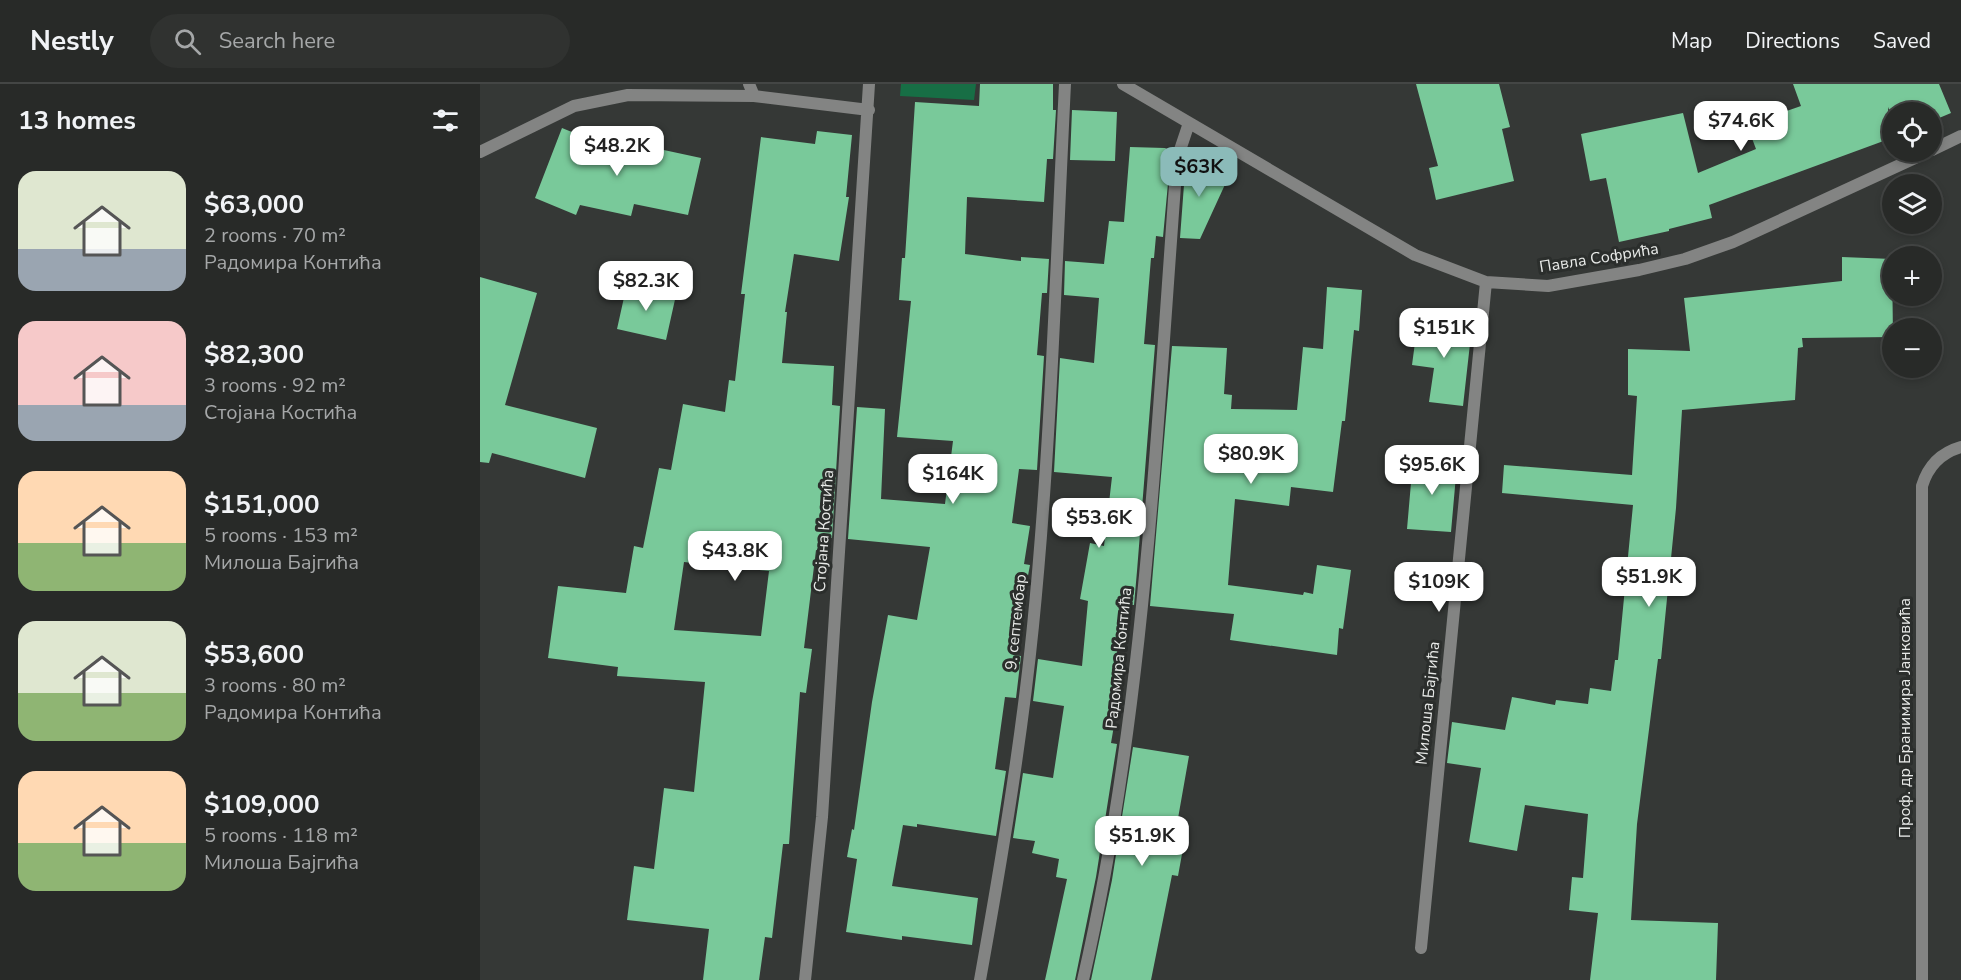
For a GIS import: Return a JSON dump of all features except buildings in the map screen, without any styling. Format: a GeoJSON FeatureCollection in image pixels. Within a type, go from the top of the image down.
{"type":"FeatureCollection","features":[{"type":"Feature","properties":{"kind":"street","name":"Стојана Костића"},"geometry":{"type":"LineString","coordinates":[[805,980],[823,806],[869,84]]}},
{"type":"Feature","properties":{"kind":"street","name":"9. септембар"},"geometry":{"type":"LineString","coordinates":[[980,980],[1010,811],[1033,627],[1048,425],[1065,84]]}},
{"type":"Feature","properties":{"kind":"street","name":"Павла Софрића"},"geometry":{"type":"LineString","coordinates":[[1123,84],[1415,255],[1486,282],[1548,286],[1685,259],[1733,242],[1906,162]]}},
{"type":"Feature","properties":{"kind":"street"},"geometry":{"type":"LineString","coordinates":[[480,152],[574,106],[628,95],[751,90],[869,110]]}},
{"type":"Feature","properties":{"kind":"street","name":"Радомира Контића"},"geometry":{"type":"LineString","coordinates":[[1083,980],[1112,839],[1129,729],[1153,475],[1177,159],[1189,123]]}},
{"type":"Feature","properties":{"kind":"street","name":"Павла Софрића"},"geometry":{"type":"LineString","coordinates":[[1942,145],[1961,136]]}},
{"type":"Feature","properties":{"kind":"street","name":"Милоша Бајгића"},"geometry":{"type":"LineString","coordinates":[[1421,948],[1486,282]]}},
{"type":"Feature","properties":{"kind":"street","name":"Проф. др Бранимира Јанковића"},"geometry":{"type":"LineString","coordinates":[[1922,980],[1922,486],[1927,470],[1936,460],[1949,450],[1961,447]]}},
{"type":"Feature","properties":{"kind":"green space"},"geometry":{"type":"Polygon","coordinates":[[[901,84],[976,84],[974,100],[900,96],[901,84]]]}}]}
